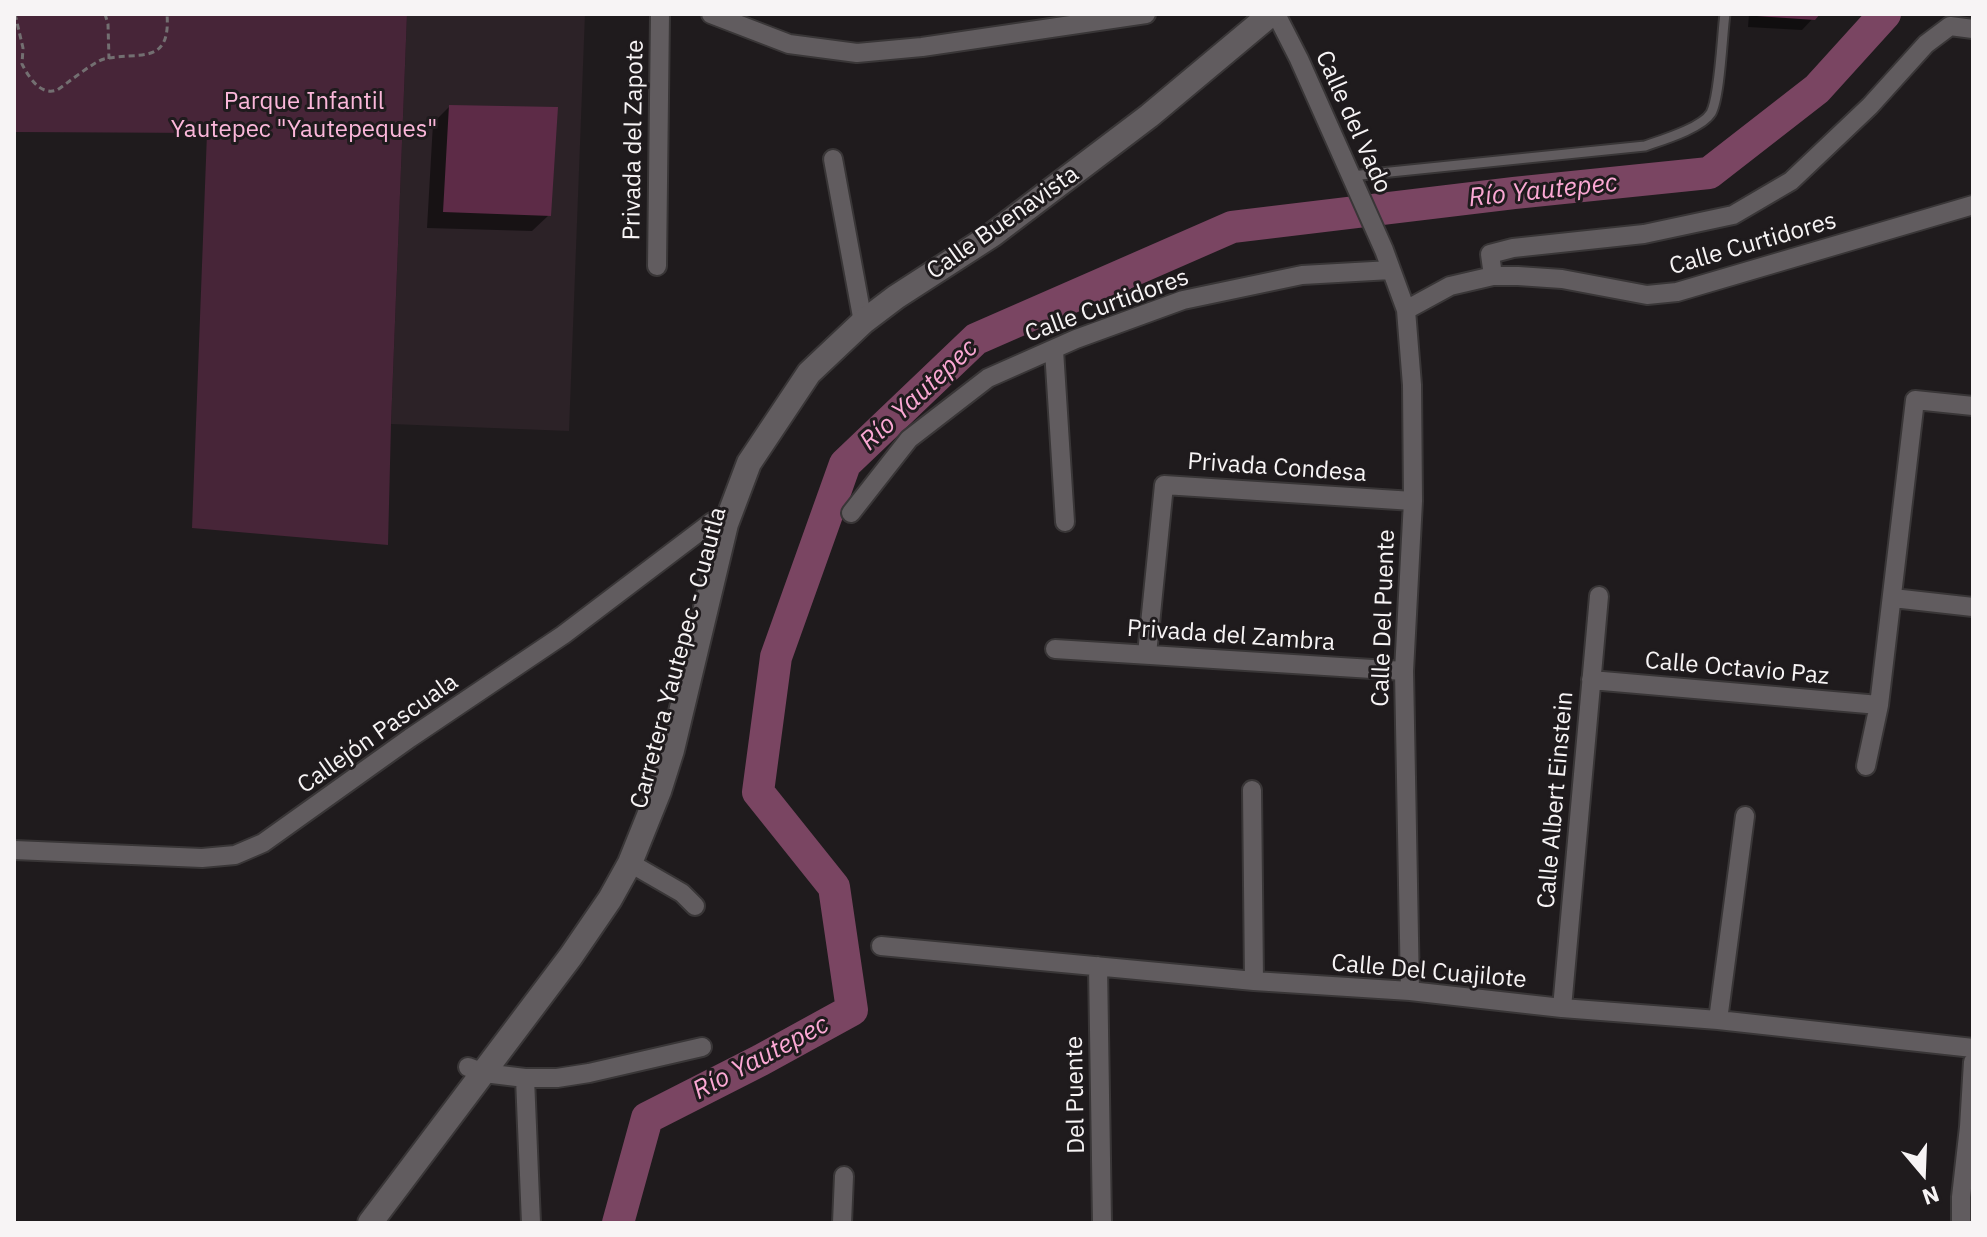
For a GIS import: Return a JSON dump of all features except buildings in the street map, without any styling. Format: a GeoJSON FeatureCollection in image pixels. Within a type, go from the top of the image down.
{"type":"FeatureCollection","features":[{"type":"Feature","properties":{"kind":"main road","name":"Calle Buenavista"},"geometry":{"type":"LineString","coordinates":[[806,367],[861,315],[1142,107],[1198,75],[1273,14]]}},
{"type":"Feature","properties":{"kind":"main road","name":"Carretera Yautepec - Cuautla"},"geometry":{"type":"LineString","coordinates":[[354,1223],[571,956],[604,896],[619,856],[672,750],[719,523],[749,463],[806,367]]}},
{"type":"Feature","properties":{"kind":"main road","name":"Carretera Yautepec - Cuautla"},"geometry":{"type":"LineString","coordinates":[[604,896],[630,863],[654,789]]}},
{"type":"Feature","properties":{"kind":"main road","name":"Carretera Yautepec - Cuautla"},"geometry":{"type":"LineString","coordinates":[[370,1223],[476,1070]]}},
{"type":"Feature","properties":{"kind":"street","name":"Privada del Zapote"},"geometry":{"type":"LineString","coordinates":[[657,266],[660,14]]}},
{"type":"Feature","properties":{"kind":"street"},"geometry":{"type":"LineString","coordinates":[[711,14],[789,44],[857,53],[922,47],[1138,15]]}},
{"type":"Feature","properties":{"kind":"street","name":"Calle del Vado"},"geometry":{"type":"LineString","coordinates":[[1273,14],[1299,59],[1384,250]]}},
{"type":"Feature","properties":{"kind":"street"},"geometry":{"type":"LineString","coordinates":[[1493,276],[1490,254],[1513,248],[1644,234],[1733,215],[1791,181],[1870,106],[1926,44],[1950,26],[1973,29]]}},
{"type":"Feature","properties":{"kind":"street"},"geometry":{"type":"LineString","coordinates":[[833,159],[861,315]]}},
{"type":"Feature","properties":{"kind":"street","name":"Calle Curtidores"},"geometry":{"type":"LineString","coordinates":[[1406,310],[1450,286],[1493,276],[1562,279],[1647,295],[1677,292],[1973,205]]}},
{"type":"Feature","properties":{"kind":"street","name":"Calle Del Puente"},"geometry":{"type":"LineString","coordinates":[[1384,250],[1406,310],[1412,385],[1413,501],[1404,671],[1410,991]]}},
{"type":"Feature","properties":{"kind":"street","name":"Calle Curtidores"},"geometry":{"type":"LineString","coordinates":[[851,513],[909,439],[988,378],[1076,339],[1183,300],[1302,275],[1391,270]]}},
{"type":"Feature","properties":{"kind":"street"},"geometry":{"type":"LineString","coordinates":[[1054,350],[1065,522]]}},
{"type":"Feature","properties":{"kind":"street"},"geometry":{"type":"LineString","coordinates":[[1866,766],[1879,705],[1915,400],[1973,406]]}},
{"type":"Feature","properties":{"kind":"street","name":"Privada Condesa"},"geometry":{"type":"LineString","coordinates":[[1147,654],[1164,485],[1413,501]]}},
{"type":"Feature","properties":{"kind":"street","name":"Callejón Pascuala"},"geometry":{"type":"LineString","coordinates":[[14,850],[202,858],[235,855],[263,843],[719,523]]}},
{"type":"Feature","properties":{"kind":"street","name":"Calle Albert Einstein"},"geometry":{"type":"LineString","coordinates":[[1562,1008],[1599,596]]}},
{"type":"Feature","properties":{"kind":"street"},"geometry":{"type":"LineString","coordinates":[[1893,598],[1973,607]]}},
{"type":"Feature","properties":{"kind":"street","name":"Privada del Zambra"},"geometry":{"type":"LineString","coordinates":[[1055,649],[1404,671]]}},
{"type":"Feature","properties":{"kind":"street","name":"Calle Octavio Paz"},"geometry":{"type":"LineString","coordinates":[[1591,680],[1879,705]]}},
{"type":"Feature","properties":{"kind":"street"},"geometry":{"type":"LineString","coordinates":[[1252,790],[1254,981]]}},
{"type":"Feature","properties":{"kind":"street"},"geometry":{"type":"LineString","coordinates":[[1718,1020],[1745,816]]}},
{"type":"Feature","properties":{"kind":"street"},"geometry":{"type":"LineString","coordinates":[[630,863],[682,893],[695,906]]}},
{"type":"Feature","properties":{"kind":"street","name":"Calle Del Cuajilote"},"geometry":{"type":"LineString","coordinates":[[881,946],[1254,981],[1410,991],[1973,1048]]}},
{"type":"Feature","properties":{"kind":"street","name":"Del Puente"},"geometry":{"type":"LineString","coordinates":[[1098,966],[1102,1223]]}},
{"type":"Feature","properties":{"kind":"street"},"geometry":{"type":"LineString","coordinates":[[476,1070],[525,1078],[557,1078],[702,1047]]}},
{"type":"Feature","properties":{"kind":"street"},"geometry":{"type":"LineString","coordinates":[[1961,1223],[1973,1062]]}},
{"type":"Feature","properties":{"kind":"street"},"geometry":{"type":"LineString","coordinates":[[525,1078],[531,1223]]}},
{"type":"Feature","properties":{"kind":"street"},"geometry":{"type":"LineString","coordinates":[[842,1223],[844,1176]]}},
{"type":"Feature","properties":{"kind":"lane"},"geometry":{"type":"LineString","coordinates":[[1351,176],[1645,146],[1690,129],[1710,115],[1716,99],[1725,14]]}},
{"type":"Feature","properties":{"kind":"path"},"geometry":{"type":"LineString","coordinates":[[15,14],[23,48],[22,64],[41,90],[50,93],[102,59],[147,55],[155,51],[165,40],[167,14]]}},
{"type":"Feature","properties":{"kind":"path"},"geometry":{"type":"LineString","coordinates":[[105,14],[109,59]]}},
{"type":"Feature","properties":{"kind":"shaded area"},"geometry":{"type":"Polygon","coordinates":[[[407,14],[585,14],[569,431],[391,424],[407,14]]]}},
{"type":"Feature","properties":{"kind":"green space","name":"Parque Infantil Yautepec \"Yautepeques\""},"geometry":{"type":"Polygon","coordinates":[[[14,14],[407,14],[388,545],[192,528],[207,133],[14,132],[14,14]]]}},
{"type":"Feature","properties":{"kind":"waterway","name":"Río Yautepec"},"geometry":{"type":"LineString","coordinates":[[618,1223],[647,1118],[852,1010],[834,887],[758,792],[776,657],[845,464],[976,339],[1232,227],[1709,173],[1817,89],[1885,14]]}}]}
